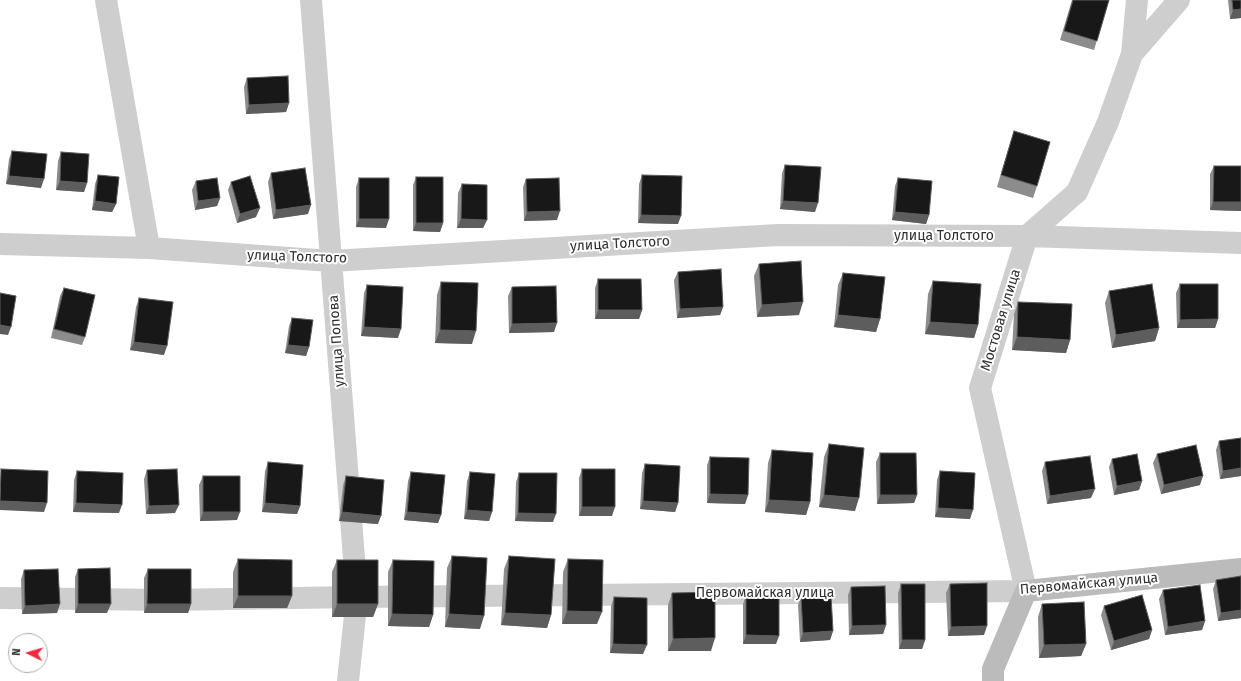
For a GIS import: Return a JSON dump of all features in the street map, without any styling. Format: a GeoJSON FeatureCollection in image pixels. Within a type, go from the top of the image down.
{"type":"FeatureCollection","features":[{"type":"Feature","properties":{"kind":"main road","name":"Первомайская улица"},"geometry":{"type":"LineString","coordinates":[[1026,591],[1241,569]]}},
{"type":"Feature","properties":{"kind":"main road"},"geometry":{"type":"LineString","coordinates":[[993,681],[993,669],[1026,591]]}},
{"type":"Feature","properties":{"kind":"street"},"geometry":{"type":"LineString","coordinates":[[106,0],[149,248]]}},
{"type":"Feature","properties":{"kind":"street","name":"улица Попова"},"geometry":{"type":"LineString","coordinates":[[311,0],[357,597],[348,681]]}},
{"type":"Feature","properties":{"kind":"street"},"geometry":{"type":"LineString","coordinates":[[1027,236],[1077,192],[1108,122],[1132,54],[1137,0]]}},
{"type":"Feature","properties":{"kind":"street"},"geometry":{"type":"LineString","coordinates":[[1132,54],[1179,0]]}},
{"type":"Feature","properties":{"kind":"street","name":"улица Толстого"},"geometry":{"type":"LineString","coordinates":[[0,244],[149,248],[331,261],[778,235],[1027,236],[1241,243]]}},
{"type":"Feature","properties":{"kind":"street","name":"Мостовая улица"},"geometry":{"type":"LineString","coordinates":[[1026,591],[980,388],[1027,236]]}},
{"type":"Feature","properties":{"kind":"street","name":"Первомайская улица"},"geometry":{"type":"LineString","coordinates":[[0,598],[166,600],[1026,591]]}},
{"type":"Feature","properties":{"kind":"building"},"geometry":{"type":"Polygon","coordinates":[[[1073,0],[1109,0],[1097,41],[1064,31],[1073,0]]]}},
{"type":"Feature","properties":{"kind":"building"},"geometry":{"type":"Polygon","coordinates":[[[1232,0],[1241,0],[1241,9],[1233,10],[1232,0]]]}},
{"type":"Feature","properties":{"kind":"building"},"geometry":{"type":"Polygon","coordinates":[[[288,76],[289,103],[249,105],[247,78],[288,76]]]}},
{"type":"Feature","properties":{"kind":"building"},"geometry":{"type":"Polygon","coordinates":[[[1014,131],[1050,142],[1037,186],[1001,175],[1014,131]]]}},
{"type":"Feature","properties":{"kind":"building"},"geometry":{"type":"Polygon","coordinates":[[[12,151],[47,154],[44,179],[9,176],[12,151]]]}},
{"type":"Feature","properties":{"kind":"building"},"geometry":{"type":"Polygon","coordinates":[[[61,152],[89,154],[87,183],[60,181],[61,152]]]}},
{"type":"Feature","properties":{"kind":"building"},"geometry":{"type":"Polygon","coordinates":[[[785,165],[821,167],[818,203],[783,201],[785,165]]]}},
{"type":"Feature","properties":{"kind":"building"},"geometry":{"type":"Polygon","coordinates":[[[1214,166],[1241,166],[1241,202],[1213,202],[1214,166]]]}},
{"type":"Feature","properties":{"kind":"building"},"geometry":{"type":"Polygon","coordinates":[[[305,168],[311,205],[276,210],[271,173],[305,168]]]}},
{"type":"Feature","properties":{"kind":"building"},"geometry":{"type":"Polygon","coordinates":[[[98,175],[119,177],[116,204],[95,201],[98,175]]]}},
{"type":"Feature","properties":{"kind":"building"},"geometry":{"type":"Polygon","coordinates":[[[642,175],[682,176],[681,216],[641,215],[642,175]]]}},
{"type":"Feature","properties":{"kind":"building"},"geometry":{"type":"Polygon","coordinates":[[[250,176],[260,208],[240,214],[231,182],[250,176]]]}},
{"type":"Feature","properties":{"kind":"building"},"geometry":{"type":"Polygon","coordinates":[[[416,177],[443,177],[443,223],[416,223],[416,177]]]}},
{"type":"Feature","properties":{"kind":"building"},"geometry":{"type":"Polygon","coordinates":[[[217,178],[220,198],[198,201],[196,181],[217,178]]]}},
{"type":"Feature","properties":{"kind":"building"},"geometry":{"type":"Polygon","coordinates":[[[359,178],[389,178],[389,219],[359,219],[359,178]]]}},
{"type":"Feature","properties":{"kind":"building"},"geometry":{"type":"Polygon","coordinates":[[[559,178],[560,211],[527,212],[526,179],[559,178]]]}},
{"type":"Feature","properties":{"kind":"building"},"geometry":{"type":"Polygon","coordinates":[[[898,178],[932,181],[929,215],[895,212],[898,178]]]}},
{"type":"Feature","properties":{"kind":"building"},"geometry":{"type":"Polygon","coordinates":[[[462,184],[487,185],[487,220],[461,219],[462,184]]]}},
{"type":"Feature","properties":{"kind":"building"},"geometry":{"type":"Polygon","coordinates":[[[801,261],[803,302],[762,305],[759,264],[801,261]]]}},
{"type":"Feature","properties":{"kind":"building"},"geometry":{"type":"Polygon","coordinates":[[[721,269],[723,307],[680,309],[678,272],[721,269]]]}},
{"type":"Feature","properties":{"kind":"building"},"geometry":{"type":"Polygon","coordinates":[[[843,273],[885,277],[880,319],[838,315],[843,273]]]}},
{"type":"Feature","properties":{"kind":"building"},"geometry":{"type":"Polygon","coordinates":[[[598,279],[641,279],[642,310],[598,310],[598,279]]]}},
{"type":"Feature","properties":{"kind":"building"},"geometry":{"type":"Polygon","coordinates":[[[933,281],[981,284],[978,325],[930,322],[933,281]]]}},
{"type":"Feature","properties":{"kind":"building"},"geometry":{"type":"Polygon","coordinates":[[[441,282],[478,283],[476,331],[440,330],[441,282]]]}},
{"type":"Feature","properties":{"kind":"building"},"geometry":{"type":"Polygon","coordinates":[[[1152,284],[1159,328],[1116,335],[1109,291],[1152,284]]]}},
{"type":"Feature","properties":{"kind":"building"},"geometry":{"type":"Polygon","coordinates":[[[1180,284],[1218,284],[1218,319],[1180,320],[1180,284]]]}},
{"type":"Feature","properties":{"kind":"building"},"geometry":{"type":"Polygon","coordinates":[[[367,285],[403,287],[401,329],[364,327],[367,285]]]}},
{"type":"Feature","properties":{"kind":"building"},"geometry":{"type":"Polygon","coordinates":[[[556,286],[557,323],[512,324],[512,287],[556,286]]]}},
{"type":"Feature","properties":{"kind":"building"},"geometry":{"type":"Polygon","coordinates":[[[64,288],[95,295],[85,337],[54,329],[64,288]]]}},
{"type":"Feature","properties":{"kind":"building"},"geometry":{"type":"Polygon","coordinates":[[[0,293],[16,296],[11,327],[0,325],[0,293]]]}},
{"type":"Feature","properties":{"kind":"building"},"geometry":{"type":"Polygon","coordinates":[[[139,298],[173,302],[167,346],[134,342],[139,298]]]}},
{"type":"Feature","properties":{"kind":"building"},"geometry":{"type":"Polygon","coordinates":[[[1018,302],[1072,304],[1070,340],[1017,337],[1018,302]]]}},
{"type":"Feature","properties":{"kind":"building"},"geometry":{"type":"Polygon","coordinates":[[[292,318],[313,320],[309,347],[288,345],[292,318]]]}},
{"type":"Feature","properties":{"kind":"building"},"geometry":{"type":"Polygon","coordinates":[[[1241,438],[1241,468],[1223,471],[1219,441],[1241,438]]]}},
{"type":"Feature","properties":{"kind":"building"},"geometry":{"type":"Polygon","coordinates":[[[829,444],[864,448],[859,498],[824,495],[829,444]]]}},
{"type":"Feature","properties":{"kind":"building"},"geometry":{"type":"Polygon","coordinates":[[[1196,445],[1203,476],[1164,485],[1157,454],[1196,445]]]}},
{"type":"Feature","properties":{"kind":"building"},"geometry":{"type":"Polygon","coordinates":[[[772,450],[813,453],[810,502],[769,500],[772,450]]]}},
{"type":"Feature","properties":{"kind":"building"},"geometry":{"type":"Polygon","coordinates":[[[880,453],[916,453],[917,495],[880,495],[880,453]]]}},
{"type":"Feature","properties":{"kind":"building"},"geometry":{"type":"Polygon","coordinates":[[[1137,454],[1142,481],[1117,486],[1112,459],[1137,454]]]}},
{"type":"Feature","properties":{"kind":"building"},"geometry":{"type":"Polygon","coordinates":[[[1090,456],[1095,489],[1050,496],[1045,462],[1090,456]]]}},
{"type":"Feature","properties":{"kind":"building"},"geometry":{"type":"Polygon","coordinates":[[[710,457],[749,458],[748,495],[710,494],[710,457]]]}},
{"type":"Feature","properties":{"kind":"building"},"geometry":{"type":"Polygon","coordinates":[[[268,462],[303,465],[300,506],[265,503],[268,462]]]}},
{"type":"Feature","properties":{"kind":"building"},"geometry":{"type":"Polygon","coordinates":[[[645,464],[680,466],[678,503],[643,501],[645,464]]]}},
{"type":"Feature","properties":{"kind":"building"},"geometry":{"type":"Polygon","coordinates":[[[1,469],[48,471],[47,503],[0,501],[1,469]]]}},
{"type":"Feature","properties":{"kind":"building"},"geometry":{"type":"Polygon","coordinates":[[[177,469],[179,505],[149,506],[147,470],[177,469]]]}},
{"type":"Feature","properties":{"kind":"building"},"geometry":{"type":"Polygon","coordinates":[[[582,469],[615,469],[615,507],[582,507],[582,469]]]}},
{"type":"Feature","properties":{"kind":"building"},"geometry":{"type":"Polygon","coordinates":[[[77,471],[123,473],[122,505],[76,503],[77,471]]]}},
{"type":"Feature","properties":{"kind":"building"},"geometry":{"type":"Polygon","coordinates":[[[940,471],[975,473],[973,510],[938,508],[940,471]]]}},
{"type":"Feature","properties":{"kind":"building"},"geometry":{"type":"Polygon","coordinates":[[[411,472],[445,475],[441,515],[407,512],[411,472]]]}},
{"type":"Feature","properties":{"kind":"building"},"geometry":{"type":"Polygon","coordinates":[[[470,472],[495,474],[492,512],[467,510],[470,472]]]}},
{"type":"Feature","properties":{"kind":"building"},"geometry":{"type":"Polygon","coordinates":[[[519,473],[557,473],[556,514],[518,513],[519,473]]]}},
{"type":"Feature","properties":{"kind":"building"},"geometry":{"type":"Polygon","coordinates":[[[203,476],[240,476],[240,512],[203,512],[203,476]]]}},
{"type":"Feature","properties":{"kind":"building"},"geometry":{"type":"Polygon","coordinates":[[[346,476],[384,480],[381,516],[342,512],[346,476]]]}},
{"type":"Feature","properties":{"kind":"building"},"geometry":{"type":"Polygon","coordinates":[[[452,556],[487,558],[484,616],[449,614],[452,556]]]}},
{"type":"Feature","properties":{"kind":"building"},"geometry":{"type":"Polygon","coordinates":[[[509,556],[555,559],[551,615],[505,613],[509,556]]]}},
{"type":"Feature","properties":{"kind":"building"},"geometry":{"type":"Polygon","coordinates":[[[238,559],[292,560],[292,596],[238,596],[238,559]]]}},
{"type":"Feature","properties":{"kind":"building"},"geometry":{"type":"Polygon","coordinates":[[[568,559],[603,560],[602,612],[567,611],[568,559]]]}},
{"type":"Feature","properties":{"kind":"building"},"geometry":{"type":"Polygon","coordinates":[[[337,560],[378,560],[378,604],[337,604],[337,560]]]}},
{"type":"Feature","properties":{"kind":"building"},"geometry":{"type":"Polygon","coordinates":[[[393,560],[434,561],[433,615],[392,614],[393,560]]]}},
{"type":"Feature","properties":{"kind":"building"},"geometry":{"type":"Polygon","coordinates":[[[110,568],[111,604],[78,604],[78,569],[110,568]]]}},
{"type":"Feature","properties":{"kind":"building"},"geometry":{"type":"Polygon","coordinates":[[[58,569],[60,604],[25,606],[24,570],[58,569]]]}},
{"type":"Feature","properties":{"kind":"building"},"geometry":{"type":"Polygon","coordinates":[[[148,569],[191,569],[191,604],[147,604],[148,569]]]}},
{"type":"Feature","properties":{"kind":"building"},"geometry":{"type":"Polygon","coordinates":[[[1241,576],[1241,610],[1221,613],[1216,580],[1241,576]]]}},
{"type":"Feature","properties":{"kind":"building"},"geometry":{"type":"Polygon","coordinates":[[[987,583],[987,626],[951,627],[950,584],[987,583]]]}},
{"type":"Feature","properties":{"kind":"building"},"geometry":{"type":"Polygon","coordinates":[[[901,584],[925,584],[925,640],[902,640],[901,584]]]}},
{"type":"Feature","properties":{"kind":"building"},"geometry":{"type":"Polygon","coordinates":[[[1200,585],[1205,621],[1168,627],[1163,590],[1200,585]]]}},
{"type":"Feature","properties":{"kind":"building"},"geometry":{"type":"Polygon","coordinates":[[[885,586],[886,625],[852,626],[851,587],[885,586]]]}},
{"type":"Feature","properties":{"kind":"building"},"geometry":{"type":"Polygon","coordinates":[[[715,592],[715,638],[673,639],[672,593],[715,592]]]}},
{"type":"Feature","properties":{"kind":"building"},"geometry":{"type":"Polygon","coordinates":[[[746,595],[779,595],[779,636],[746,635],[746,595]]]}},
{"type":"Feature","properties":{"kind":"building"},"geometry":{"type":"Polygon","coordinates":[[[831,595],[833,631],[803,633],[801,597],[831,595]]]}},
{"type":"Feature","properties":{"kind":"building"},"geometry":{"type":"Polygon","coordinates":[[[1142,595],[1152,630],[1114,641],[1104,606],[1142,595]]]}},
{"type":"Feature","properties":{"kind":"building"},"geometry":{"type":"Polygon","coordinates":[[[614,597],[647,598],[647,645],[613,644],[614,597]]]}},
{"type":"Feature","properties":{"kind":"building"},"geometry":{"type":"Polygon","coordinates":[[[1084,602],[1086,644],[1044,645],[1042,604],[1084,602]]]}}]}
